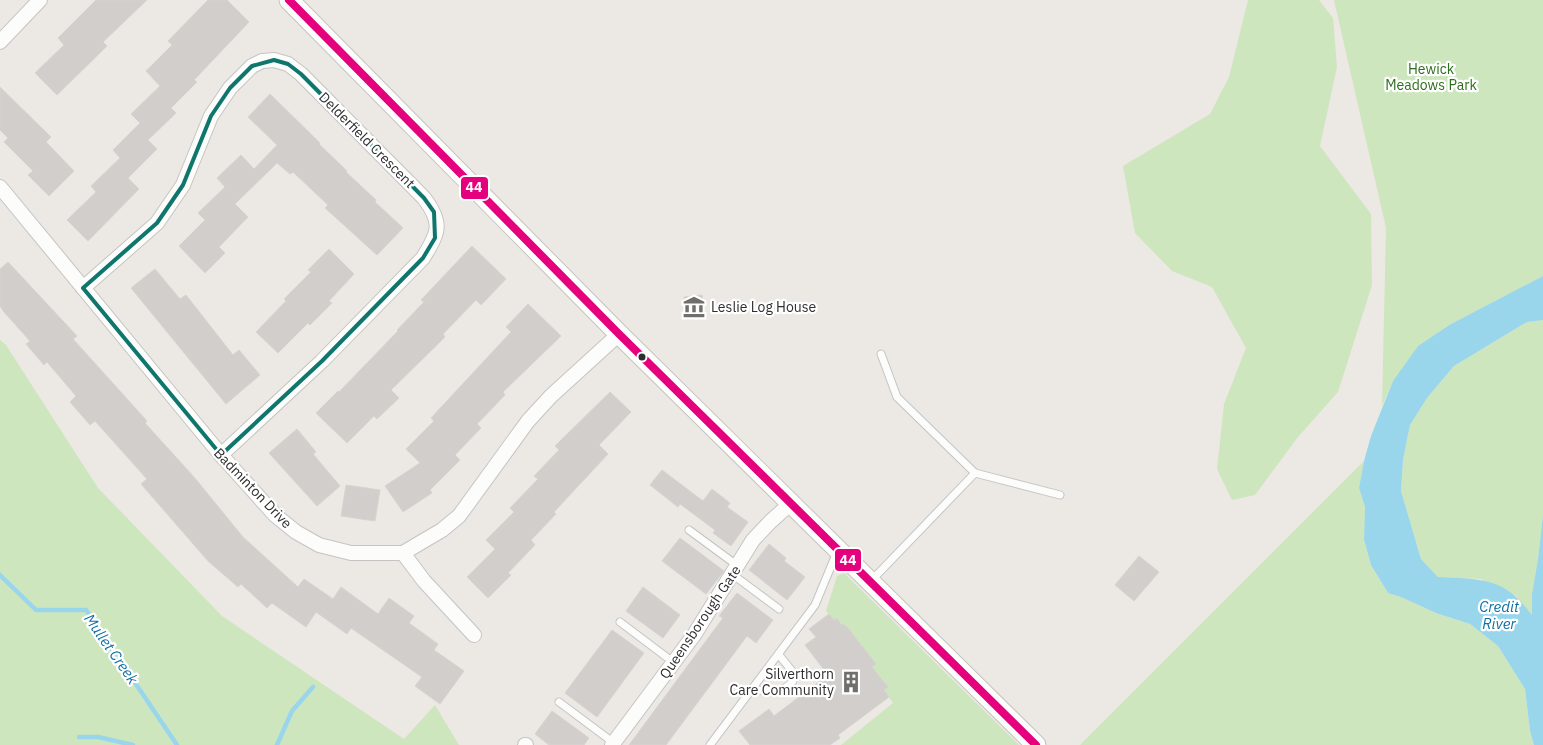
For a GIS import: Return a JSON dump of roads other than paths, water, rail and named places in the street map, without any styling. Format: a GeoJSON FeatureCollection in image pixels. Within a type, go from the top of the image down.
{"type":"FeatureCollection","features":[{"type":"Feature","properties":{"kind":"main road"},"geometry":{"type":"LineString","coordinates":[[295,3],[619,334],[1036,745]]}},
{"type":"Feature","properties":{"kind":"street"},"geometry":{"type":"LineString","coordinates":[[0,42],[40,0]]}},
{"type":"Feature","properties":{"kind":"street","name":"Delderfield Crescent"},"geometry":{"type":"LineString","coordinates":[[83,288],[157,223],[183,186],[211,116],[230,88],[252,66],[262,61],[274,60],[288,64],[301,74],[424,198],[434,212],[436,226],[435,238],[423,258],[322,361],[221,455]]}},
{"type":"Feature","properties":{"kind":"street","name":"Badminton Drive"},"geometry":{"type":"LineString","coordinates":[[0,187],[221,455],[275,515],[296,532],[319,545],[351,553],[403,553]]}},
{"type":"Feature","properties":{"kind":"street"},"geometry":{"type":"LineString","coordinates":[[474,634],[424,581],[403,553],[442,530],[459,516],[528,422],[551,396],[619,334]]}},
{"type":"Feature","properties":{"kind":"street","name":"Queensborough Gate"},"geometry":{"type":"LineString","coordinates":[[613,744],[694,634],[761,531],[791,503]]}},
{"type":"Feature","properties":{"kind":"lane"},"geometry":{"type":"LineString","coordinates":[[881,354],[897,397],[975,472],[1060,495]]}},
{"type":"Feature","properties":{"kind":"lane"},"geometry":{"type":"LineString","coordinates":[[871,581],[975,472]]}},
{"type":"Feature","properties":{"kind":"lane"},"geometry":{"type":"LineString","coordinates":[[689,530],[779,609]]}},
{"type":"Feature","properties":{"kind":"lane"},"geometry":{"type":"LineString","coordinates":[[710,745],[815,605],[838,549]]}},
{"type":"Feature","properties":{"kind":"lane"},"geometry":{"type":"LineString","coordinates":[[620,622],[674,662]]}},
{"type":"Feature","properties":{"kind":"lane"},"geometry":{"type":"LineString","coordinates":[[753,689],[776,693],[785,690],[793,681],[792,671],[779,655]]}},
{"type":"Feature","properties":{"kind":"lane"},"geometry":{"type":"LineString","coordinates":[[559,702],[613,744]]}},
{"type":"Feature","properties":{"kind":"water","name":"Credit River"},"geometry":{"type":"Polygon","coordinates":[[[1543,276],[1543,320],[1527,322],[1454,366],[1427,398],[1410,425],[1403,460],[1401,491],[1421,559],[1438,577],[1479,580],[1498,585],[1516,597],[1532,615],[1532,594],[1543,515],[1543,745],[1534,745],[1530,731],[1525,689],[1498,646],[1470,624],[1436,613],[1388,593],[1371,565],[1364,540],[1365,507],[1359,488],[1371,436],[1393,381],[1418,346],[1451,324],[1543,276]]]}},
{"type":"Feature","properties":{"kind":"waterway","name":"Mullet Creek"},"geometry":{"type":"LineString","coordinates":[[0,575],[36,610],[86,610],[177,745]]}},
{"type":"Feature","properties":{"kind":"waterway"},"geometry":{"type":"LineString","coordinates":[[277,745],[292,711],[313,687]]}},
{"type":"Feature","properties":{"kind":"waterway"},"geometry":{"type":"LineString","coordinates":[[79,737],[98,737],[133,745]]}},
{"type":"Feature","properties":{"kind":"place","name":"Leslie Log House"},"geometry":{"type":"Point","coordinates":[694,307]}},
{"type":"Feature","properties":{"kind":"place","name":"Silverthorn Care Community"},"geometry":{"type":"Point","coordinates":[851,682]}},
{"type":"Feature","properties":{"kind":"park label","name":"Hewick Meadows Park"},"geometry":{"type":"Point","coordinates":[1431,78]}}]}
